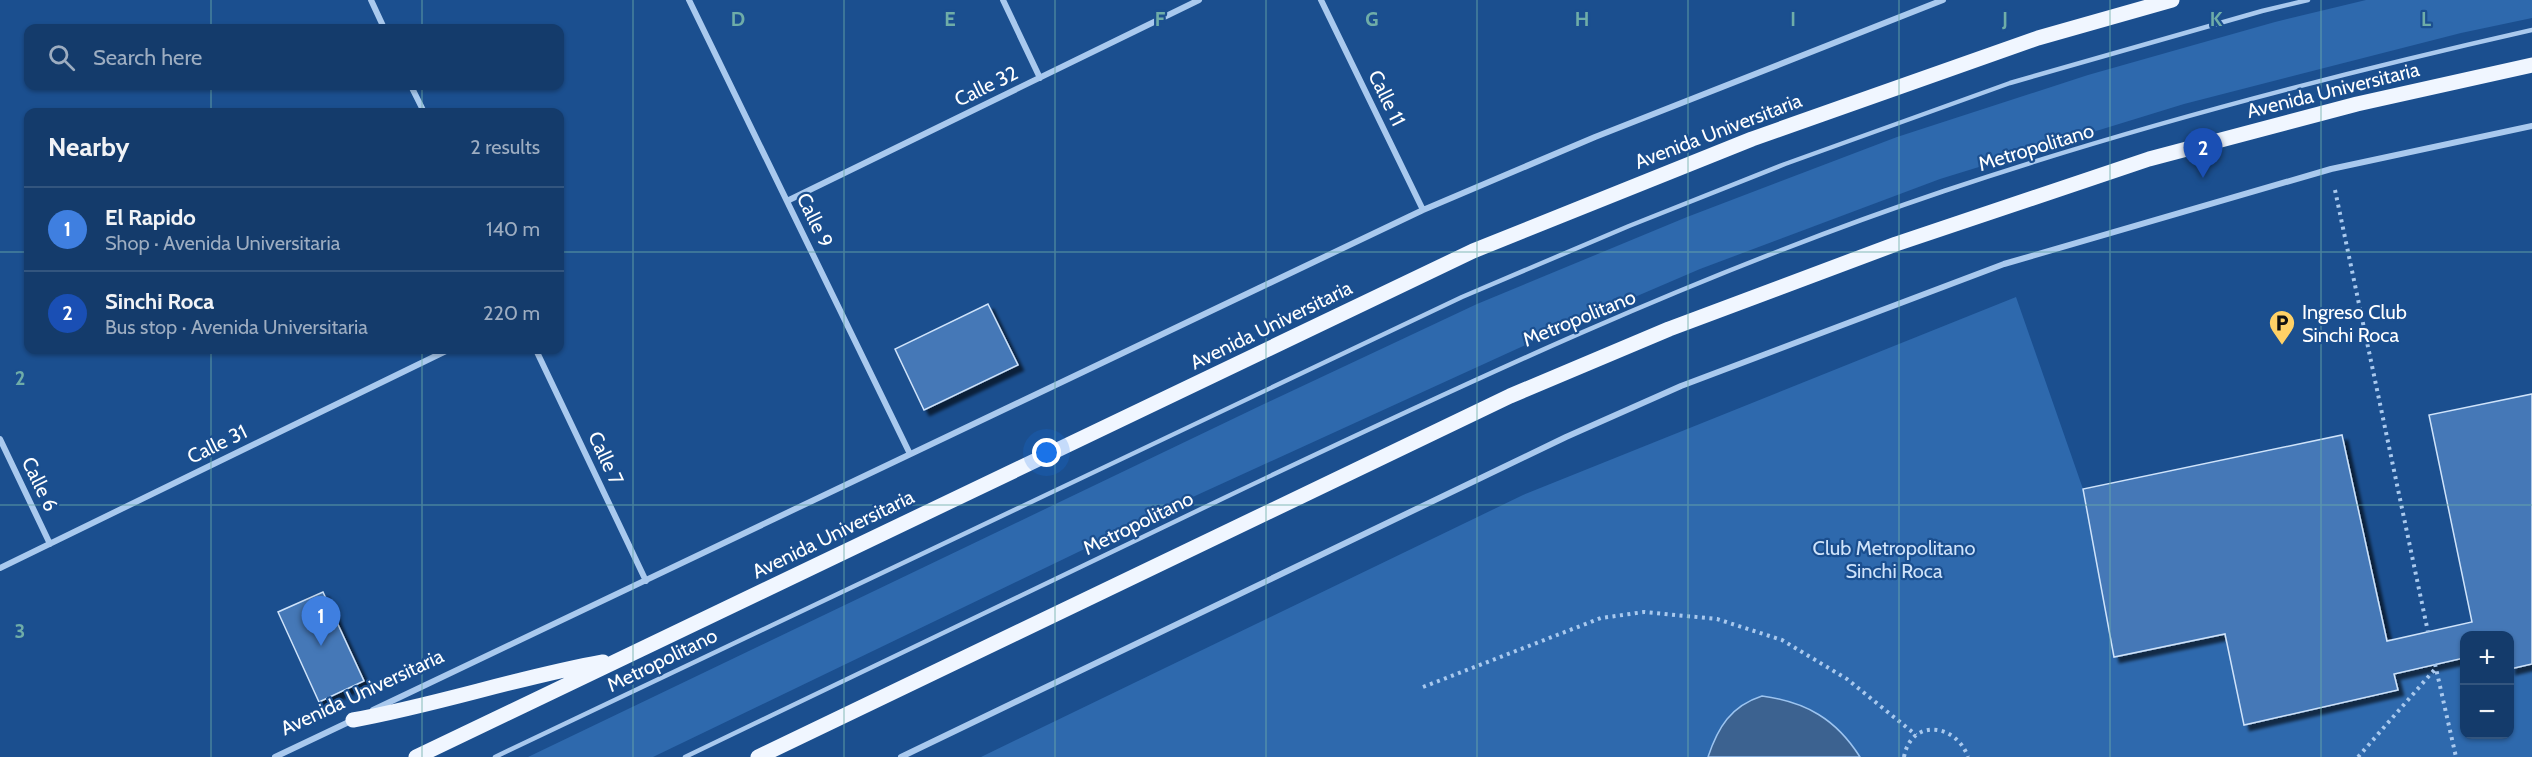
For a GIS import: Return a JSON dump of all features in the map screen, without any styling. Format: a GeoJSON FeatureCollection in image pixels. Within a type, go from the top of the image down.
{"type":"FeatureCollection","features":[{"type":"Feature","properties":{"kind":"main road","name":"Avenida Universitaria"},"geometry":{"type":"LineString","coordinates":[[416,757],[1473,251],[1752,139],[2037,38],[2172,0]]}},
{"type":"Feature","properties":{"kind":"main road","name":"Avenida Universitaria"},"geometry":{"type":"LineString","coordinates":[[758,757],[1510,396],[1669,329],[1896,244],[2149,159],[2357,104],[2532,65]]}},
{"type":"Feature","properties":{"kind":"main road"},"geometry":{"type":"LineString","coordinates":[[353,720],[407,710],[547,672],[624,658]]}},
{"type":"Feature","properties":{"kind":"street"},"geometry":{"type":"LineString","coordinates":[[371,0],[382,24]]}},
{"type":"Feature","properties":{"kind":"street","name":"Calle 9"},"geometry":{"type":"LineString","coordinates":[[689,0],[910,454]]}},
{"type":"Feature","properties":{"kind":"street"},"geometry":{"type":"LineString","coordinates":[[1003,0],[1040,78]]}},
{"type":"Feature","properties":{"kind":"street","name":"Calle 32"},"geometry":{"type":"LineString","coordinates":[[787,201],[1199,0]]}},
{"type":"Feature","properties":{"kind":"street","name":"Calle 11"},"geometry":{"type":"LineString","coordinates":[[1321,0],[1423,210]]}},
{"type":"Feature","properties":{"kind":"street","name":"Avenida Universitaria"},"geometry":{"type":"LineString","coordinates":[[275,757],[1423,210],[1595,137],[1943,0]]}},
{"type":"Feature","properties":{"kind":"street"},"geometry":{"type":"LineString","coordinates":[[413,90],[422,108]]}},
{"type":"Feature","properties":{"kind":"street"},"geometry":{"type":"LineString","coordinates":[[901,757],[1555,442],[1681,386],[2015,261],[2331,169],[2532,126]]}},
{"type":"Feature","properties":{"kind":"street","name":"Calle 31"},"geometry":{"type":"LineString","coordinates":[[0,568],[440,354]]}},
{"type":"Feature","properties":{"kind":"street","name":"Calle 7"},"geometry":{"type":"LineString","coordinates":[[538,354],[646,580]]}},
{"type":"Feature","properties":{"kind":"street","name":"Calle 6"},"geometry":{"type":"LineString","coordinates":[[0,439],[50,544]]}},
{"type":"Feature","properties":{"kind":"lane","name":"Metropolitano"},"geometry":{"type":"LineString","coordinates":[[495,757],[1461,297],[1618,231],[1785,164],[2010,83],[2308,0]]}},
{"type":"Feature","properties":{"kind":"lane","name":"Metropolitano"},"geometry":{"type":"LineString","coordinates":[[685,757],[1509,363],[1752,262],[1943,191],[2229,103],[2373,66],[2532,30]]}},
{"type":"Feature","properties":{"kind":"path"},"geometry":{"type":"LineString","coordinates":[[2337,202],[2428,632]]}},
{"type":"Feature","properties":{"kind":"path"},"geometry":{"type":"LineString","coordinates":[[1423,687],[1601,618],[1644,612],[1717,619],[1782,640],[1846,679],[1916,735]]}},
{"type":"Feature","properties":{"kind":"path"},"geometry":{"type":"LineString","coordinates":[[2358,757],[2435,666],[2456,757]]}},
{"type":"Feature","properties":{"kind":"path"},"geometry":{"type":"LineString","coordinates":[[1904,757],[1909,744],[1916,735],[1926,730],[1948,731],[1958,738],[1968,757]]}},
{"type":"Feature","properties":{"kind":"green space"},"geometry":{"type":"Polygon","coordinates":[[[2366,0],[2532,0],[2532,18],[2461,33],[2184,104],[1940,179],[1700,269],[1558,330],[1184,501],[653,757],[528,757],[1477,304],[1687,217],[1897,137],[2088,75],[2275,22],[2366,0]]]}},
{"type":"Feature","properties":{"kind":"green space","name":"Club Metropolitano Sinchi Roca"},"geometry":{"type":"Polygon","coordinates":[[[2016,297],[2083,489],[2114,656],[2225,634],[2244,725],[2397,690],[2394,674],[2460,659],[2460,739],[2514,739],[2514,668],[2532,664],[2532,757],[981,757],[1523,495],[2016,297]]]}},
{"type":"Feature","properties":{"kind":"shaded area"},"geometry":{"type":"Polygon","coordinates":[[[1762,696],[1792,703],[1819,714],[1841,732],[1860,757],[1708,757],[1716,736],[1727,719],[1751,700],[1762,696]]]}},
{"type":"Feature","properties":{"kind":"building"},"geometry":{"type":"Polygon","coordinates":[[[988,304],[1018,365],[924,410],[895,349],[988,304]]]}},
{"type":"Feature","properties":{"kind":"building"},"geometry":{"type":"Polygon","coordinates":[[[2532,394],[2532,664],[2514,668],[2514,631],[2460,631],[2460,659],[2394,674],[2398,690],[2244,725],[2225,634],[2114,657],[2083,489],[2342,435],[2387,641],[2472,622],[2429,415],[2532,394]]]}},
{"type":"Feature","properties":{"kind":"building"},"geometry":{"type":"Polygon","coordinates":[[[323,592],[364,681],[319,702],[278,612],[323,592]]]}},
{"type":"Feature","properties":{"kind":"place","name":"Sinchi Roca"},"geometry":{"type":"Point","coordinates":[2203,178]}},
{"type":"Feature","properties":{"kind":"place","name":"Ingreso Club Sinchi Roca"},"geometry":{"type":"Point","coordinates":[2282,346]}},
{"type":"Feature","properties":{"kind":"place","name":"El Rapido"},"geometry":{"type":"Point","coordinates":[321,646]}}]}
